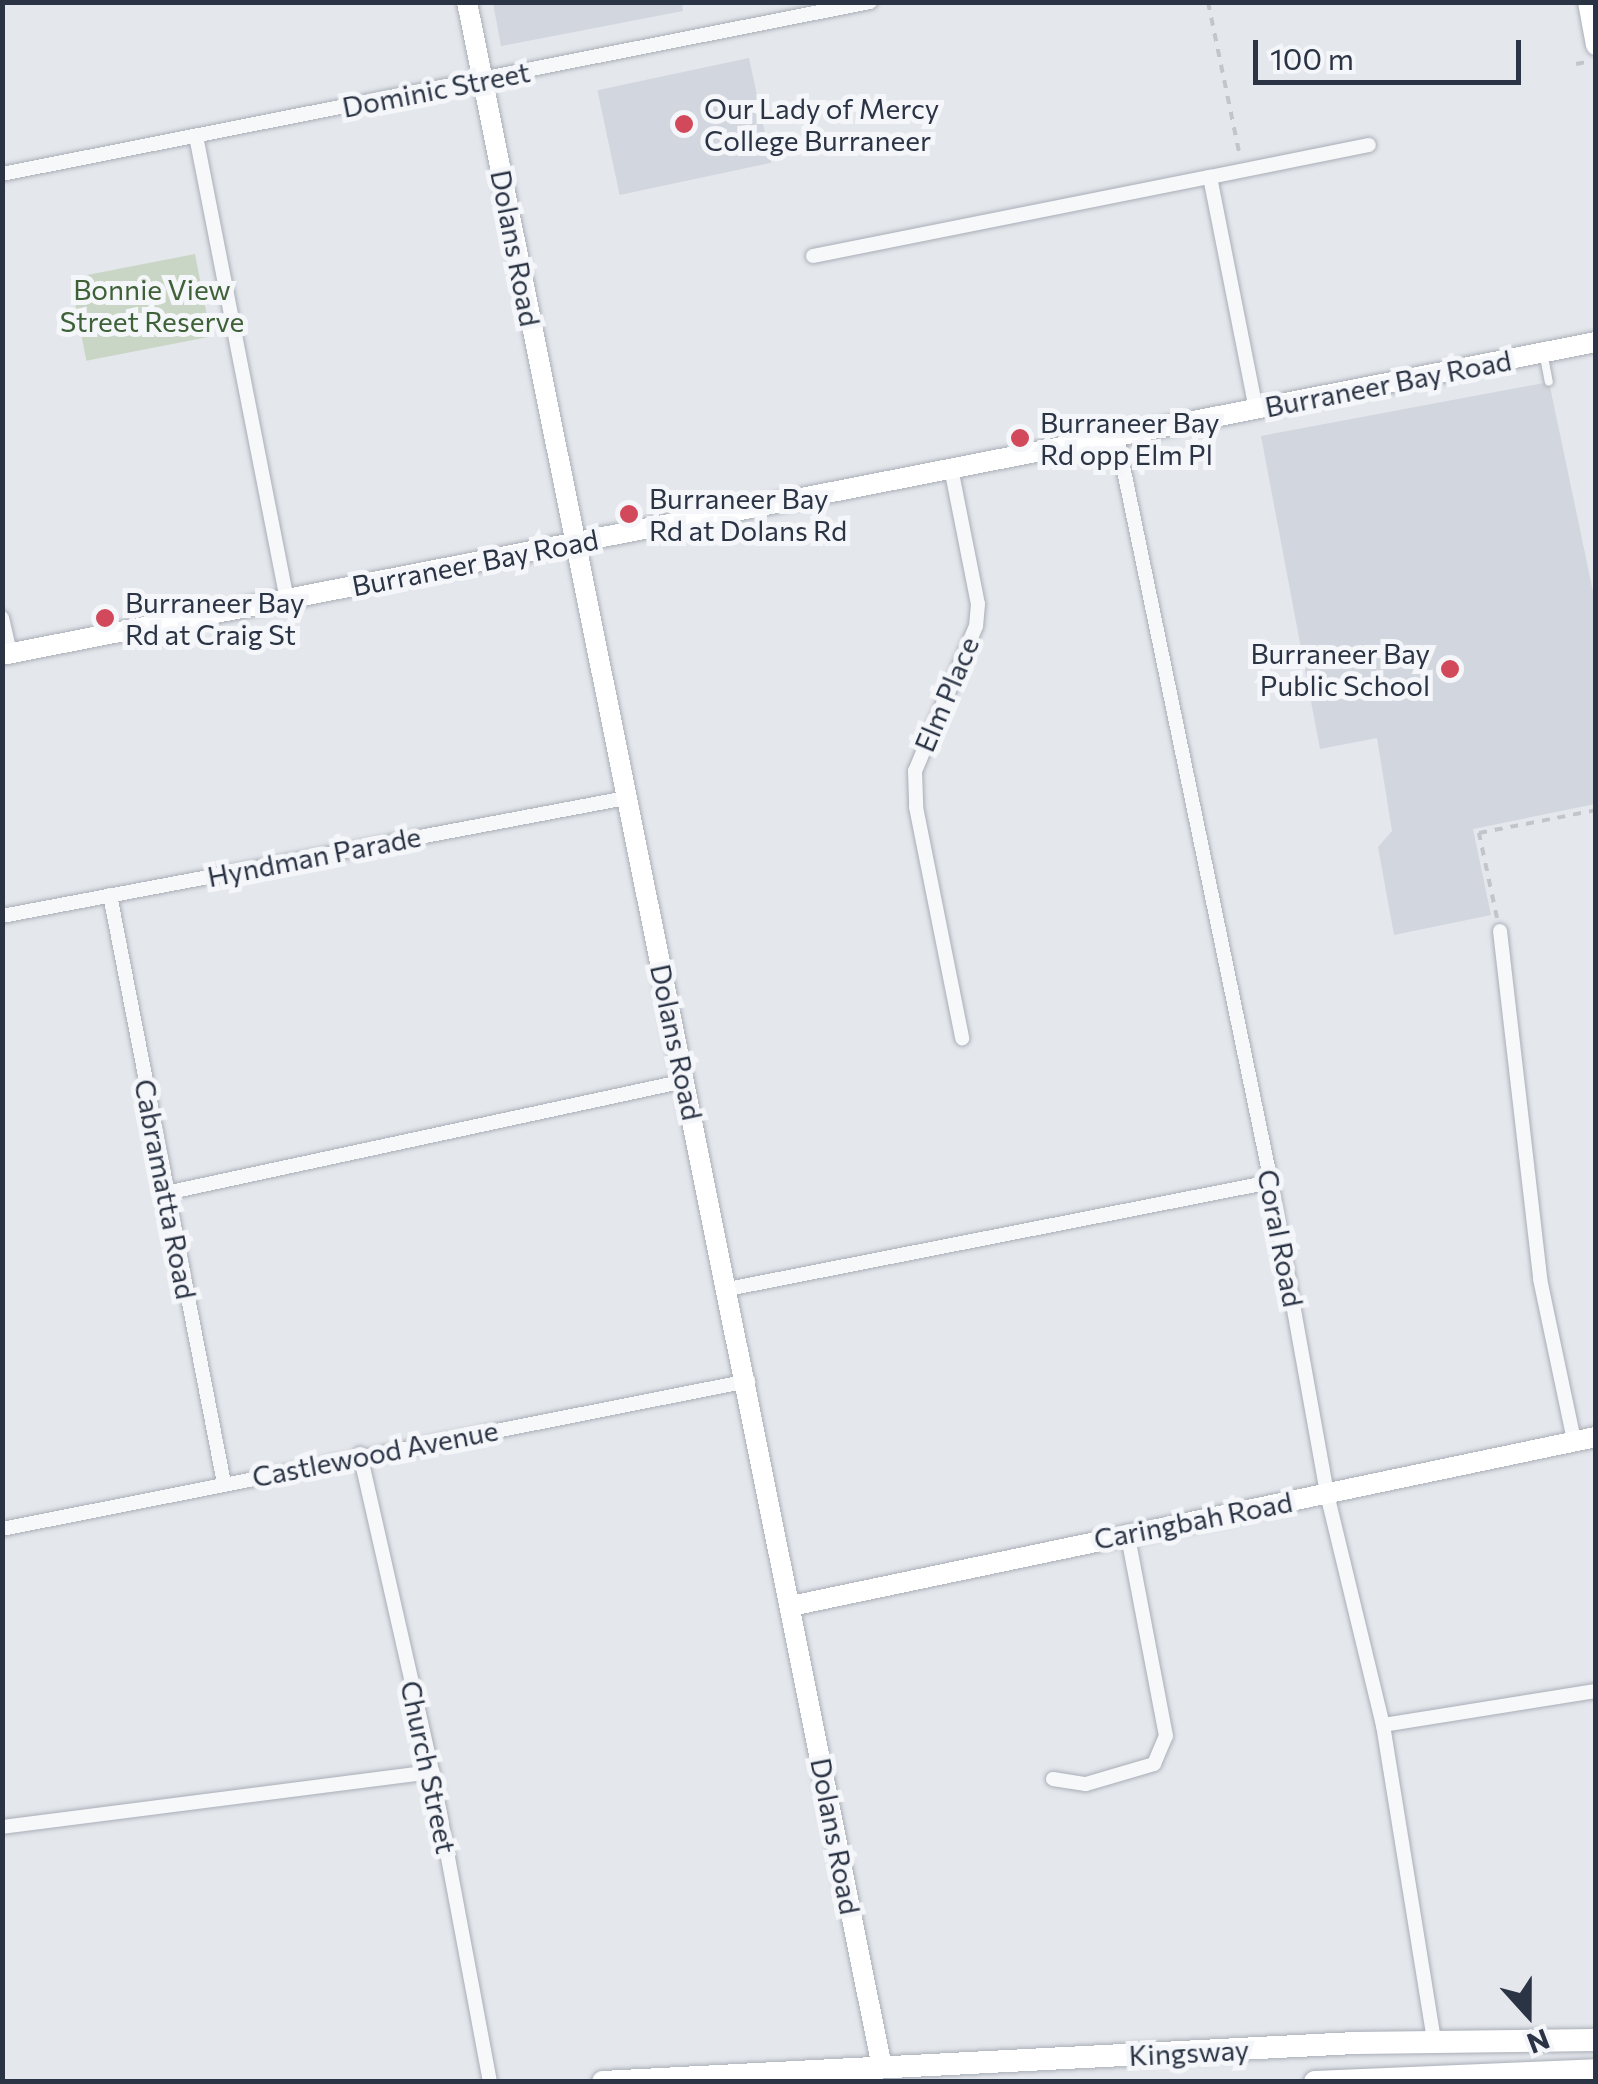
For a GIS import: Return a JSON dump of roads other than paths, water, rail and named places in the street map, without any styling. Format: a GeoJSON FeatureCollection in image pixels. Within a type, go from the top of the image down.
{"type":"FeatureCollection","features":[{"type":"Feature","properties":{"kind":"main road","name":"Kingsway"},"geometry":{"type":"LineString","coordinates":[[602,2082],[883,2075],[1434,2041],[1596,2040]]}},
{"type":"Feature","properties":{"kind":"main road"},"geometry":{"type":"LineString","coordinates":[[1314,2082],[1596,2070]]}},
{"type":"Feature","properties":{"kind":"street","name":"Dolans Road"},"geometry":{"type":"LineString","coordinates":[[466,2],[748,1382],[883,2075]]}},
{"type":"Feature","properties":{"kind":"street","name":"Dominic Street"},"geometry":{"type":"LineString","coordinates":[[2,174],[870,2]]}},
{"type":"Feature","properties":{"kind":"street"},"geometry":{"type":"LineString","coordinates":[[1588,2],[1596,45]]}},
{"type":"Feature","properties":{"kind":"street"},"geometry":{"type":"LineString","coordinates":[[196,136],[287,600]]}},
{"type":"Feature","properties":{"kind":"street"},"geometry":{"type":"LineString","coordinates":[[813,256],[1369,145]]}},
{"type":"Feature","properties":{"kind":"street"},"geometry":{"type":"LineString","coordinates":[[1210,177],[1256,410]]}},
{"type":"Feature","properties":{"kind":"street","name":"Burraneer Bay Road"},"geometry":{"type":"LineString","coordinates":[[6,654],[1596,342]]}},
{"type":"Feature","properties":{"kind":"street","name":"Coral Road"},"geometry":{"type":"LineString","coordinates":[[1117,436],[1271,1182],[1327,1494],[1382,1726],[1434,2041]]}},
{"type":"Feature","properties":{"kind":"street","name":"Elm Place"},"geometry":{"type":"LineString","coordinates":[[951,468],[978,604],[976,626],[915,772],[962,1038]]}},
{"type":"Feature","properties":{"kind":"street"},"geometry":{"type":"LineString","coordinates":[[2,618],[6,654]]}},
{"type":"Feature","properties":{"kind":"street","name":"Hyndman Parade"},"geometry":{"type":"LineString","coordinates":[[2,916],[626,798]]}},
{"type":"Feature","properties":{"kind":"street","name":"Cabramatta Road"},"geometry":{"type":"LineString","coordinates":[[110,894],[224,1483]]}},
{"type":"Feature","properties":{"kind":"street"},"geometry":{"type":"LineString","coordinates":[[1500,931],[1540,1279],[1585,1439]]}},
{"type":"Feature","properties":{"kind":"street"},"geometry":{"type":"LineString","coordinates":[[166,1192],[685,1081]]}},
{"type":"Feature","properties":{"kind":"street"},"geometry":{"type":"LineString","coordinates":[[728,1289],[1271,1182]]}},
{"type":"Feature","properties":{"kind":"street","name":"Castlewood Avenue"},"geometry":{"type":"LineString","coordinates":[[2,1529],[360,1454],[748,1382]]}},
{"type":"Feature","properties":{"kind":"street","name":"Caringbah Road"},"geometry":{"type":"LineString","coordinates":[[791,1606],[1127,1532],[1585,1439]]}},
{"type":"Feature","properties":{"kind":"street","name":"Church Street"},"geometry":{"type":"LineString","coordinates":[[360,1454],[432,1772],[490,2082]]}},
{"type":"Feature","properties":{"kind":"street"},"geometry":{"type":"LineString","coordinates":[[1053,1779],[1086,1784],[1154,1764],[1166,1736],[1127,1532]]}},
{"type":"Feature","properties":{"kind":"street"},"geometry":{"type":"LineString","coordinates":[[1382,1726],[1596,1690]]}},
{"type":"Feature","properties":{"kind":"street"},"geometry":{"type":"LineString","coordinates":[[2,1826],[432,1772]]}},
{"type":"Feature","properties":{"kind":"lane"},"geometry":{"type":"LineString","coordinates":[[1543,352],[1549,382]]}},
{"type":"Feature","properties":{"kind":"place","name":"Our Lady of Mercy College Burraneer"},"geometry":{"type":"Point","coordinates":[684,124]}},
{"type":"Feature","properties":{"kind":"place","name":"Burraneer Bay Rd opp Elm Pl"},"geometry":{"type":"Point","coordinates":[1020,438]}},
{"type":"Feature","properties":{"kind":"place","name":"Burraneer Bay Rd at Dolans Rd"},"geometry":{"type":"Point","coordinates":[629,514]}},
{"type":"Feature","properties":{"kind":"place","name":"Burraneer Bay Rd at Craig St"},"geometry":{"type":"Point","coordinates":[105,618]}},
{"type":"Feature","properties":{"kind":"place","name":"Burraneer Bay Public School"},"geometry":{"type":"Point","coordinates":[1450,669]}},
{"type":"Feature","properties":{"kind":"park label","name":"Bonnie View Street Reserve"},"geometry":{"type":"Point","coordinates":[152,305]}}]}
